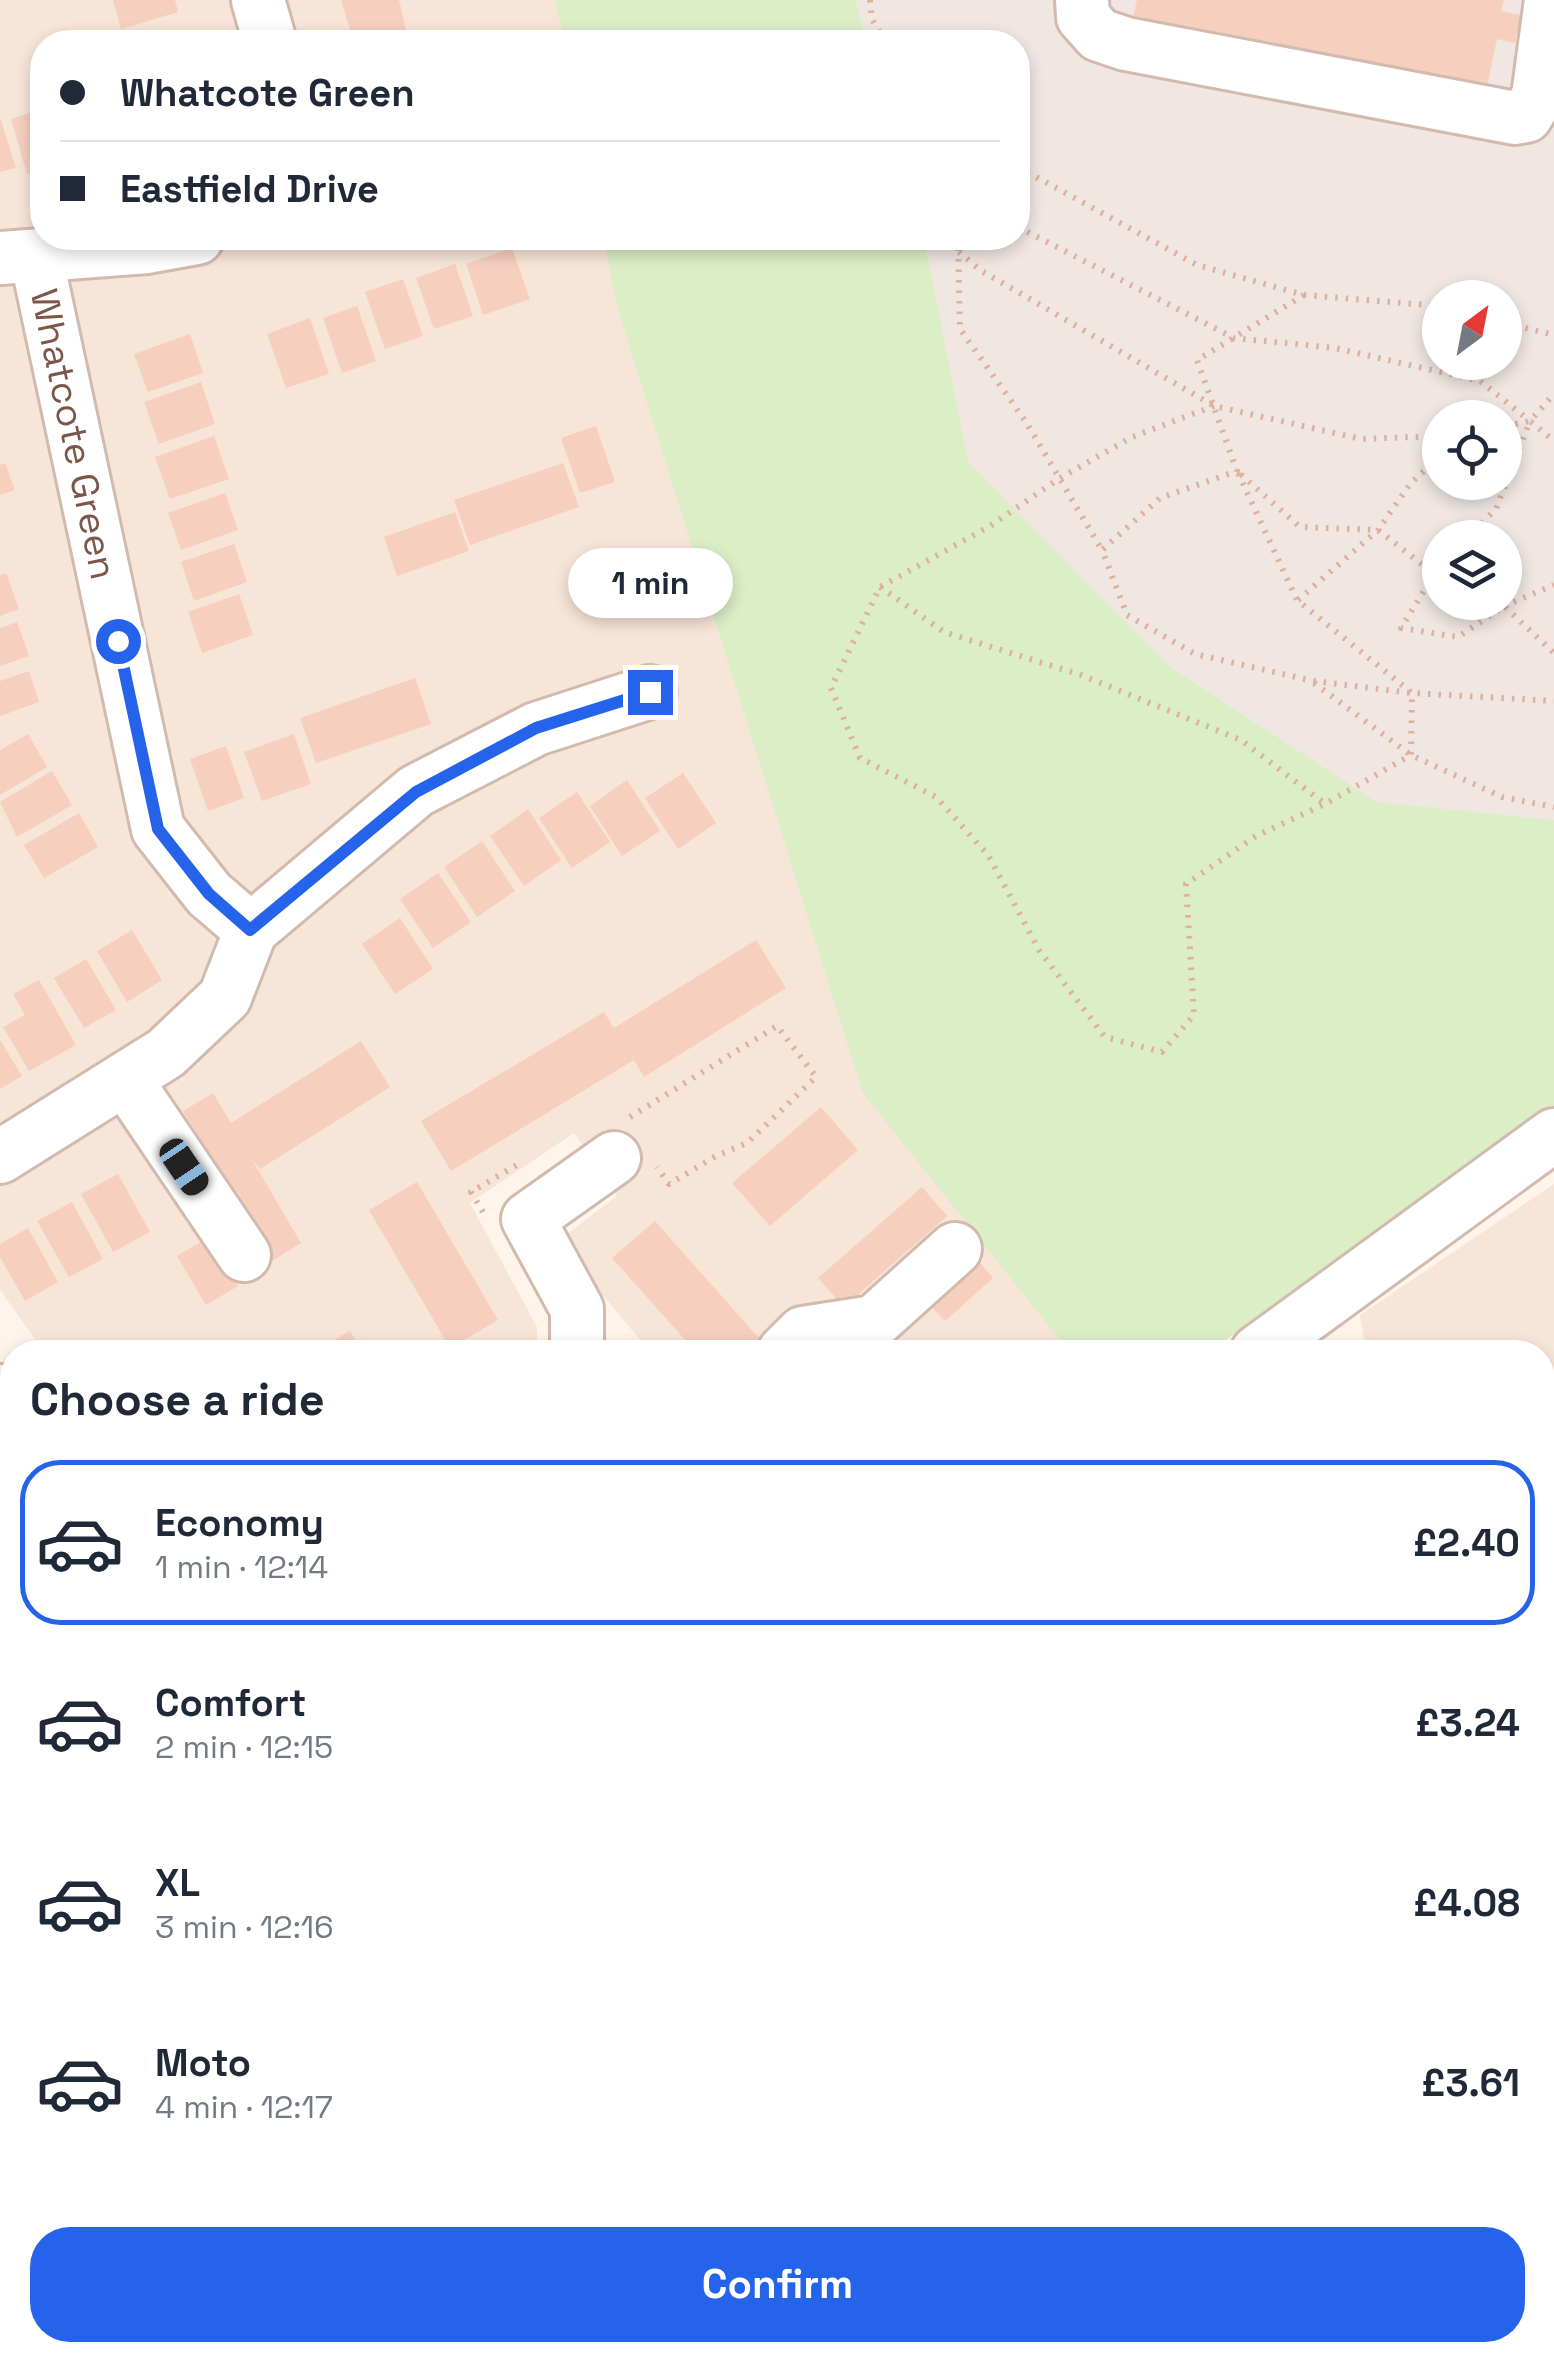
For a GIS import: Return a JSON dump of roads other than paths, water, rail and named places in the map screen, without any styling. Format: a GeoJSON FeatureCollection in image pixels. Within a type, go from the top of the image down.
{"type":"FeatureCollection","features":[{"type":"Feature","properties":{"kind":"street"},"geometry":{"type":"LineString","coordinates":[[258,0],[267,30]]}},
{"type":"Feature","properties":{"kind":"street"},"geometry":{"type":"LineString","coordinates":[[1082,0],[1083,17],[1099,35],[1126,44],[1515,118],[1526,116],[1538,97],[1551,0]]}},
{"type":"Feature","properties":{"kind":"street"},"geometry":{"type":"LineString","coordinates":[[18,257],[108,250]]}},
{"type":"Feature","properties":{"kind":"street","name":"Whatcote Green"},"geometry":{"type":"LineString","coordinates":[[18,257],[158,829],[209,894],[250,930]]}},
{"type":"Feature","properties":{"kind":"street"},"geometry":{"type":"LineString","coordinates":[[0,1157],[166,1052],[225,997],[250,930],[416,792],[536,728],[650,692]]}},
{"type":"Feature","properties":{"kind":"street"},"geometry":{"type":"LineString","coordinates":[[124,1078],[244,1255]]}},
{"type":"Feature","properties":{"kind":"street"},"geometry":{"type":"LineString","coordinates":[[1321,1334],[1554,1135]]}},
{"type":"Feature","properties":{"kind":"street"},"geometry":{"type":"LineString","coordinates":[[577,1340],[577,1309],[528,1219],[627,1150]]}},
{"type":"Feature","properties":{"kind":"street"},"geometry":{"type":"LineString","coordinates":[[796,1340],[804,1332],[874,1322],[955,1249]]}}]}
